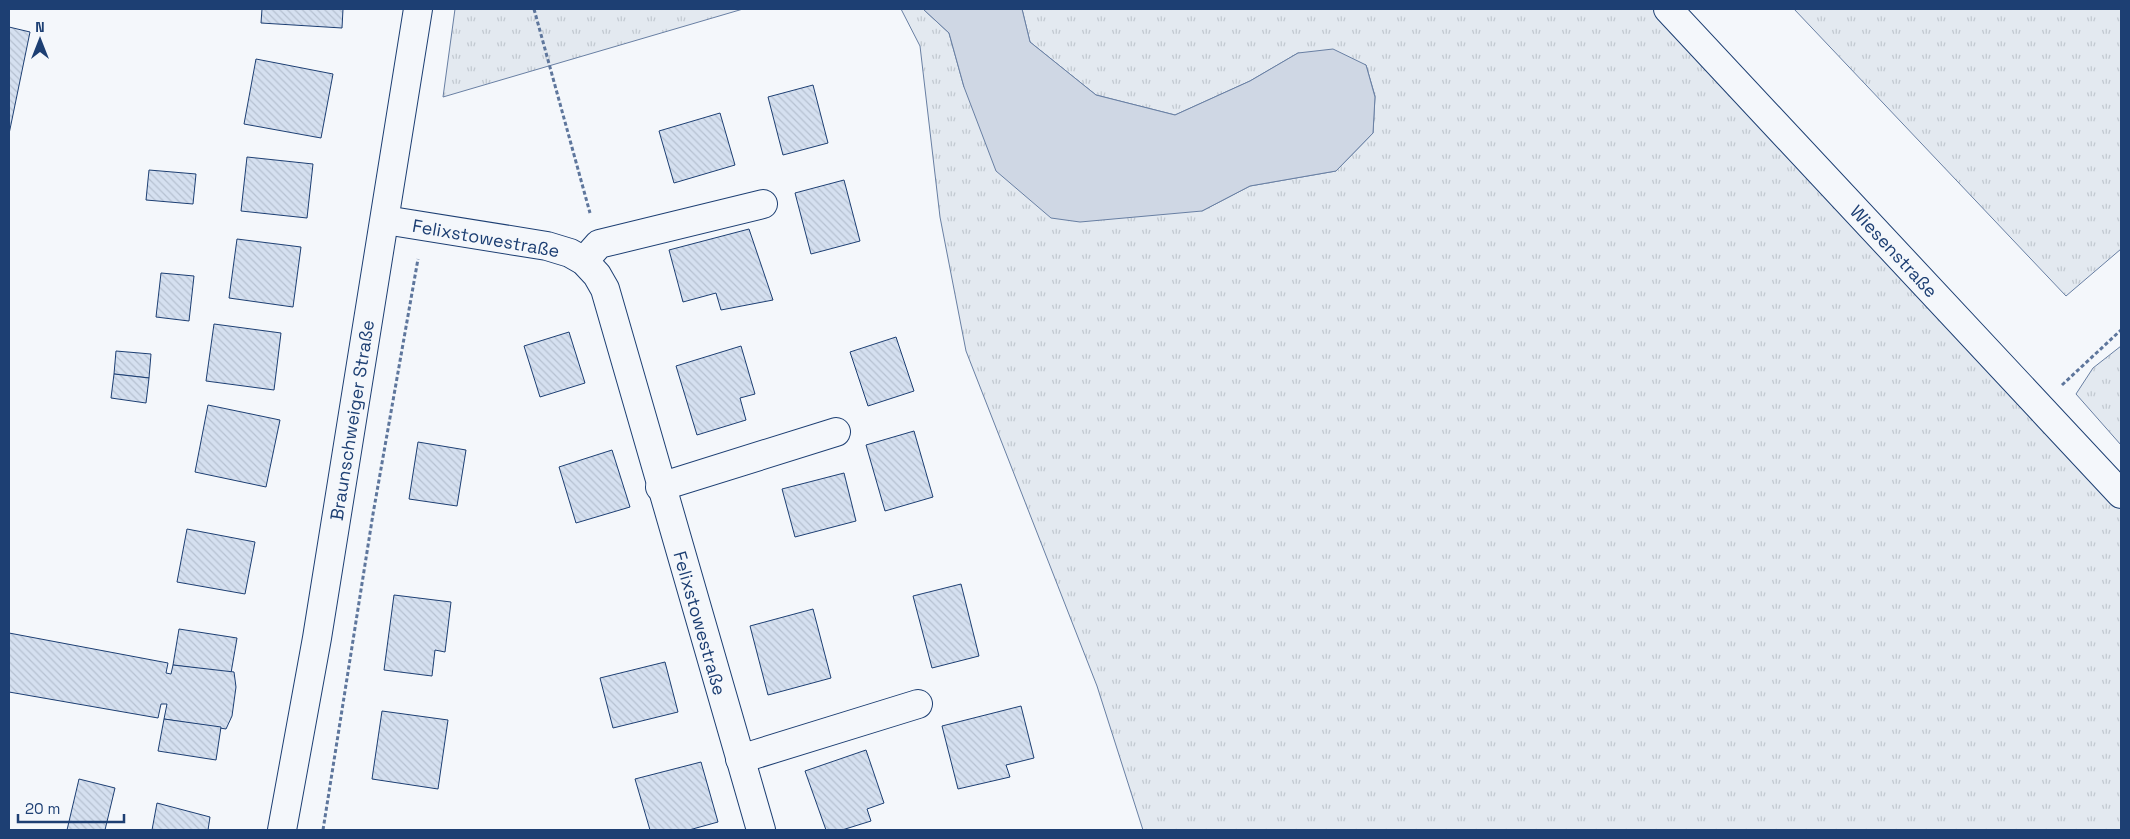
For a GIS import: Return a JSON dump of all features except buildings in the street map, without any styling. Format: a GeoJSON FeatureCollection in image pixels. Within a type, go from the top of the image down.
{"type":"FeatureCollection","features":[{"type":"Feature","properties":{"kind":"street","name":"Braunschweiger Straße"},"geometry":{"type":"LineString","coordinates":[[282,830],[315,648],[418,9]]}},
{"type":"Feature","properties":{"kind":"street","name":"Wiesenstraße"},"geometry":{"type":"LineString","coordinates":[[1668,9],[2121,494]]}},
{"type":"Feature","properties":{"kind":"street"},"geometry":{"type":"LineString","coordinates":[[592,253],[763,204]]}},
{"type":"Feature","properties":{"kind":"street","name":"Felixstowestraße"},"geometry":{"type":"LineString","coordinates":[[385,220],[547,246],[570,253],[592,253],[597,275],[610,304],[660,487],[761,830]]}},
{"type":"Feature","properties":{"kind":"street"},"geometry":{"type":"LineString","coordinates":[[660,487],[836,432]]}},
{"type":"Feature","properties":{"kind":"street"},"geometry":{"type":"LineString","coordinates":[[740,759],[918,704]]}},
{"type":"Feature","properties":{"kind":"path"},"geometry":{"type":"LineString","coordinates":[[534,9],[592,253]]}},
{"type":"Feature","properties":{"kind":"path"},"geometry":{"type":"LineString","coordinates":[[324,830],[373,514],[422,226]]}},
{"type":"Feature","properties":{"kind":"path"},"geometry":{"type":"LineString","coordinates":[[2039,406],[2121,330]]}},
{"type":"Feature","properties":{"kind":"green space"},"geometry":{"type":"Polygon","coordinates":[[[455,9],[743,9],[443,97],[455,9]]]}},
{"type":"Feature","properties":{"kind":"green space"},"geometry":{"type":"Polygon","coordinates":[[[901,9],[923,9],[949,33],[964,87],[1202,211],[1250,186],[1336,171],[1373,133],[1375,96],[1366,65],[1298,53],[1250,81],[1175,115],[1096,95],[1030,42],[1022,9],[1660,9],[2121,503],[2121,830],[1143,830],[1097,686],[966,351],[940,217],[920,46],[901,9]]]}},
{"type":"Feature","properties":{"kind":"green space"},"geometry":{"type":"Polygon","coordinates":[[[1794,9],[2121,9],[2121,249],[2066,296],[1794,9]]]}},
{"type":"Feature","properties":{"kind":"green space"},"geometry":{"type":"Polygon","coordinates":[[[2121,346],[2121,445],[2076,394],[2093,368],[2121,346]]]}},
{"type":"Feature","properties":{"kind":"shaded area"},"geometry":{"type":"Polygon","coordinates":[[[923,9],[1022,9],[1030,42],[1096,95],[1175,115],[1250,81],[1298,53],[1333,49],[1366,65],[1375,97],[1373,133],[1336,171],[1250,186],[1202,211],[1080,222],[1051,218],[996,171],[964,87],[949,33],[923,9]]]}}]}
